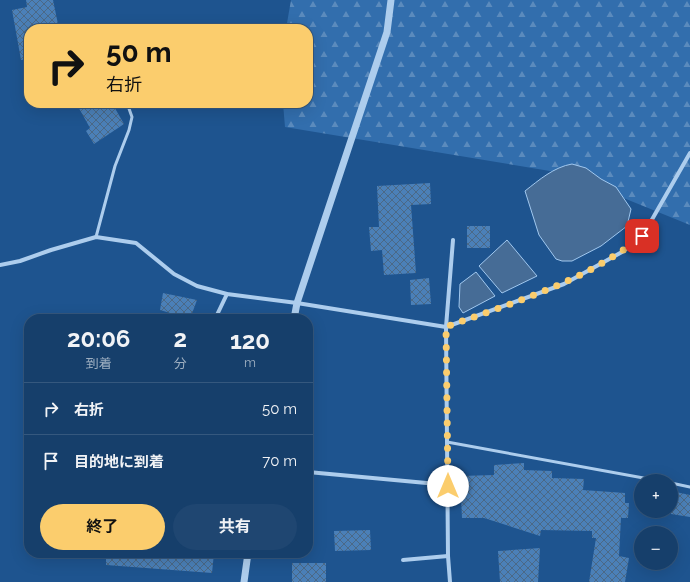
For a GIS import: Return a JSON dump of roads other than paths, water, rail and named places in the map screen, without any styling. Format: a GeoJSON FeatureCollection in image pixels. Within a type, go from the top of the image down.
{"type":"FeatureCollection","features":[{"type":"Feature","properties":{"kind":"street"},"geometry":{"type":"LineString","coordinates":[[295,314],[297,303],[387,32],[391,0]]}},
{"type":"Feature","properties":{"kind":"street"},"geometry":{"type":"LineString","coordinates":[[0,265],[20,261],[96,237],[136,243],[174,274],[197,286],[227,294],[297,303],[446,327],[564,284],[622,252],[642,236],[690,152]]}},
{"type":"Feature","properties":{"kind":"street"},"geometry":{"type":"LineString","coordinates":[[450,582],[448,556],[446,327],[453,240]]}},
{"type":"Feature","properties":{"kind":"street"},"geometry":{"type":"LineString","coordinates":[[217,314],[227,294]]}},
{"type":"Feature","properties":{"kind":"street"},"geometry":{"type":"LineString","coordinates":[[313,472],[448,486]]}},
{"type":"Feature","properties":{"kind":"street"},"geometry":{"type":"LineString","coordinates":[[402,560],[448,556]]}},
{"type":"Feature","properties":{"kind":"street"},"geometry":{"type":"LineString","coordinates":[[244,582],[247,558]]}},
{"type":"Feature","properties":{"kind":"lane"},"geometry":{"type":"LineString","coordinates":[[96,237],[115,166],[129,130],[132,117],[129,108]]}},
{"type":"Feature","properties":{"kind":"lane"},"geometry":{"type":"LineString","coordinates":[[447,442],[634,476]]}},
{"type":"Feature","properties":{"kind":"lane"},"geometry":{"type":"LineString","coordinates":[[678,484],[690,486]]}}]}
